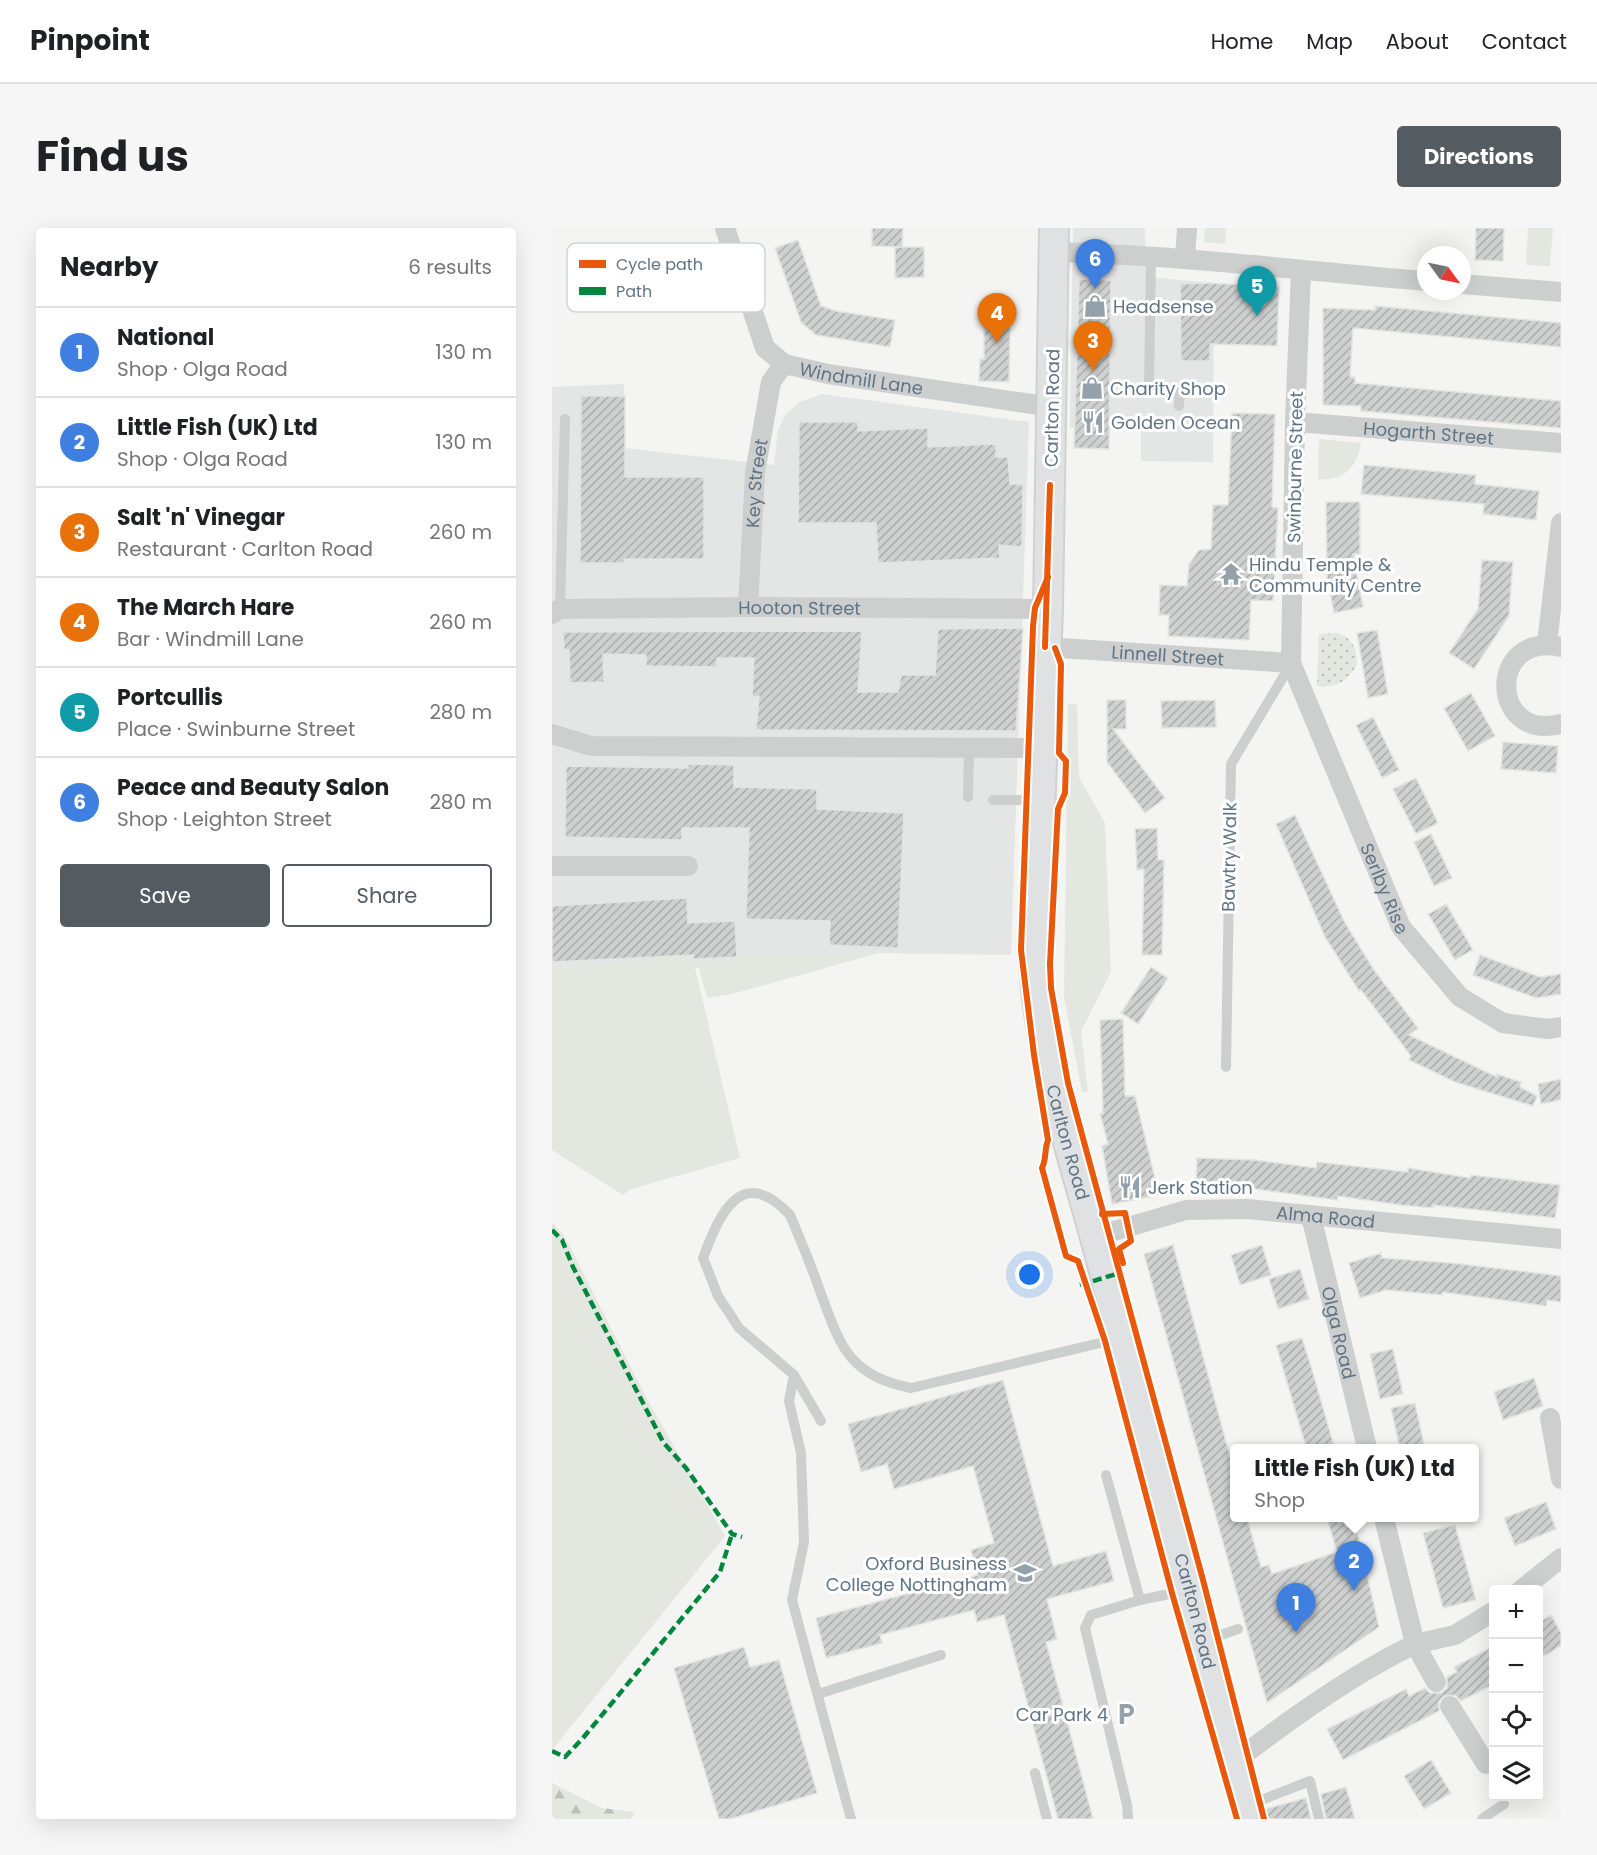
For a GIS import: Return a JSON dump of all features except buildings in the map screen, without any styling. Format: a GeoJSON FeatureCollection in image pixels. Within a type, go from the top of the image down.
{"type":"FeatureCollection","features":[{"type":"Feature","properties":{"kind":"main road","name":"Carlton Road"},"geometry":{"type":"LineString","coordinates":[[1054,240],[1048,609],[1034,966],[1037,1007],[1046,1054],[1190,1590],[1233,1763],[1248,1812]]}},
{"type":"Feature","properties":{"kind":"street","name":"Windmill Lane"},"geometry":{"type":"LineString","coordinates":[[725,228],[730,243]]}},
{"type":"Feature","properties":{"kind":"street"},"geometry":{"type":"LineString","coordinates":[[1185,258],[1187,228]]}},
{"type":"Feature","properties":{"kind":"street"},"geometry":{"type":"LineString","coordinates":[[1054,240],[1151,255],[1417,280]]}},
{"type":"Feature","properties":{"kind":"street","name":"Swinburne Street"},"geometry":{"type":"LineString","coordinates":[[1291,663],[1295,422],[1301,271]]}},
{"type":"Feature","properties":{"kind":"street"},"geometry":{"type":"LineString","coordinates":[[1471,285],[1561,292]]}},
{"type":"Feature","properties":{"kind":"street","name":"Windmill Lane"},"geometry":{"type":"LineString","coordinates":[[753,312],[765,348],[784,364],[828,374],[1052,407]]}},
{"type":"Feature","properties":{"kind":"street","name":"Key Street"},"geometry":{"type":"LineString","coordinates":[[748,607],[758,452],[771,382],[784,364]]}},
{"type":"Feature","properties":{"kind":"street","name":"Hogarth Street"},"geometry":{"type":"LineString","coordinates":[[1295,422],[1561,443]]}},
{"type":"Feature","properties":{"kind":"street"},"geometry":{"type":"LineString","coordinates":[[1561,523],[1554,645],[1529,648],[1514,660],[1506,677],[1505,696],[1515,712],[1529,723],[1547,728],[1561,724]]}},
{"type":"Feature","properties":{"kind":"street","name":"Hooton Street"},"geometry":{"type":"LineString","coordinates":[[556,612],[748,607],[1048,609]]}},
{"type":"Feature","properties":{"kind":"street","name":"Linnell Street"},"geometry":{"type":"LineString","coordinates":[[1045,647],[1291,663]]}},
{"type":"Feature","properties":{"kind":"street","name":"Serlby Rise"},"geometry":{"type":"LineString","coordinates":[[1291,663],[1401,927],[1460,997],[1503,1023],[1548,1029],[1561,1027]]}},
{"type":"Feature","properties":{"kind":"street"},"geometry":{"type":"LineString","coordinates":[[552,734],[591,746],[1041,748]]}},
{"type":"Feature","properties":{"kind":"street"},"geometry":{"type":"LineString","coordinates":[[552,866],[688,866]]}},
{"type":"Feature","properties":{"kind":"street","name":"Alma Road"},"geometry":{"type":"LineString","coordinates":[[1094,1237],[1186,1210],[1247,1209],[1561,1239]]}},
{"type":"Feature","properties":{"kind":"street","name":"Olga Road"},"geometry":{"type":"LineString","coordinates":[[1311,1216],[1366,1444]]}},
{"type":"Feature","properties":{"kind":"street"},"geometry":{"type":"LineString","coordinates":[[1550,1418],[1561,1479]]}},
{"type":"Feature","properties":{"kind":"street"},"geometry":{"type":"LineString","coordinates":[[1385,1522],[1415,1644],[1436,1682]]}},
{"type":"Feature","properties":{"kind":"street"},"geometry":{"type":"LineString","coordinates":[[1527,1585],[1561,1558]]}},
{"type":"Feature","properties":{"kind":"street"},"geometry":{"type":"LineString","coordinates":[[1233,1763],[1310,1708],[1392,1655],[1415,1644],[1455,1635],[1489,1614]]}},
{"type":"Feature","properties":{"kind":"street"},"geometry":{"type":"LineString","coordinates":[[1450,1706],[1486,1764]]}},
{"type":"Feature","properties":{"kind":"lane"},"geometry":{"type":"LineString","coordinates":[[1151,255],[1149,388],[1180,389],[1179,406]]}},
{"type":"Feature","properties":{"kind":"lane"},"geometry":{"type":"LineString","coordinates":[[556,612],[565,419]]}},
{"type":"Feature","properties":{"kind":"lane","name":"Bawtry Walk"},"geometry":{"type":"LineString","coordinates":[[1226,1067],[1231,764],[1291,663]]}},
{"type":"Feature","properties":{"kind":"lane"},"geometry":{"type":"LineString","coordinates":[[968,797],[969,747]]}},
{"type":"Feature","properties":{"kind":"lane"},"geometry":{"type":"LineString","coordinates":[[993,800],[1040,800]]}},
{"type":"Feature","properties":{"kind":"lane"},"geometry":{"type":"LineString","coordinates":[[821,1421],[794,1376],[739,1328],[718,1296],[703,1258],[715,1226],[729,1203],[750,1192],[765,1195],[790,1215],[835,1335],[855,1363],[885,1383],[911,1388],[1122,1338]]}},
{"type":"Feature","properties":{"kind":"lane"},"geometry":{"type":"LineString","coordinates":[[794,1376],[789,1401],[801,1454],[804,1542],[792,1600],[851,1819]]}},
{"type":"Feature","properties":{"kind":"lane"},"geometry":{"type":"LineString","coordinates":[[1106,1475],[1140,1600]]}},
{"type":"Feature","properties":{"kind":"lane"},"geometry":{"type":"LineString","coordinates":[[1128,1819],[1127,1805],[1085,1628],[1091,1615],[1140,1600],[1190,1590]]}},
{"type":"Feature","properties":{"kind":"lane"},"geometry":{"type":"LineString","coordinates":[[1203,1641],[1238,1629]]}},
{"type":"Feature","properties":{"kind":"lane"},"geometry":{"type":"LineString","coordinates":[[818,1694],[941,1656]]}},
{"type":"Feature","properties":{"kind":"lane"},"geometry":{"type":"LineString","coordinates":[[1035,1773],[1047,1819]]}},
{"type":"Feature","properties":{"kind":"lane"},"geometry":{"type":"LineString","coordinates":[[1248,1812],[1310,1781],[1319,1819]]}},
{"type":"Feature","properties":{"kind":"lane"},"geometry":{"type":"LineString","coordinates":[[1482,1819],[1504,1804]]}},
{"type":"Feature","properties":{"kind":"shaded area"},"geometry":{"type":"Polygon","coordinates":[[[1073,228],[1145,228],[1146,277],[1214,283],[1213,462],[1141,461],[1141,429],[1070,428],[1073,228]]]}},
{"type":"Feature","properties":{"kind":"shaded area"},"geometry":{"type":"Polygon","coordinates":[[[624,384],[624,448],[774,465],[778,430],[785,415],[800,402],[822,394],[1029,422],[1011,955],[879,953],[662,957],[552,969],[552,387],[624,384]]]}},
{"type":"Feature","properties":{"kind":"green space"},"geometry":{"type":"Polygon","coordinates":[[[1205,228],[1226,228],[1225,244],[1204,242],[1205,228]]]}},
{"type":"Feature","properties":{"kind":"green space"},"geometry":{"type":"Polygon","coordinates":[[[1528,228],[1553,228],[1550,266],[1526,265],[1528,228]]]}},
{"type":"Feature","properties":{"kind":"green space"},"geometry":{"type":"Polygon","coordinates":[[[1319,439],[1361,443],[1352,466],[1342,475],[1335,478],[1318,479],[1319,439]]]}},
{"type":"Feature","properties":{"kind":"green space"},"geometry":{"type":"Polygon","coordinates":[[[1338,633],[1353,645],[1357,665],[1340,683],[1317,686],[1319,634],[1338,633]]]}},
{"type":"Feature","properties":{"kind":"green space"},"geometry":{"type":"Polygon","coordinates":[[[1068,704],[1077,704],[1079,777],[1105,823],[1111,972],[1081,1031],[1088,1092],[1082,1092],[1064,997],[1068,704]]]}},
{"type":"Feature","properties":{"kind":"green space"},"geometry":{"type":"Polygon","coordinates":[[[879,953],[732,994],[707,998],[699,968],[695,968],[740,1158],[631,1189],[623,1195],[552,1150],[552,969],[662,957],[879,953]]]}},
{"type":"Feature","properties":{"kind":"green space"},"geometry":{"type":"Polygon","coordinates":[[[552,1222],[565,1237],[646,1397],[725,1536],[552,1750],[552,1222]]]}},
{"type":"Feature","properties":{"kind":"green space"},"geometry":{"type":"Polygon","coordinates":[[[552,1783],[602,1808],[635,1812],[631,1819],[552,1819],[552,1783]]]}},
{"type":"Feature","properties":{"kind":"marked path"},"geometry":{"type":"LineString","coordinates":[[552,1230],[562,1240],[573,1267],[663,1442],[686,1468],[732,1534],[742,1537]]}},
{"type":"Feature","properties":{"kind":"marked path"},"geometry":{"type":"LineString","coordinates":[[1080,1285],[1123,1272]]}},
{"type":"Feature","properties":{"kind":"marked path"},"geometry":{"type":"LineString","coordinates":[[552,1751],[565,1757],[583,1738],[720,1572],[732,1534]]}},
{"type":"Feature","properties":{"kind":"cycle path"},"geometry":{"type":"LineString","coordinates":[[1045,647],[1050,485]]}},
{"type":"Feature","properties":{"kind":"cycle path"},"geometry":{"type":"LineString","coordinates":[[1048,577],[1035,608],[1033,626],[1021,950],[1034,1055],[1048,1140],[1042,1168],[1066,1256],[1078,1261],[1105,1341],[1172,1593],[1237,1819]]}},
{"type":"Feature","properties":{"kind":"cycle path"},"geometry":{"type":"LineString","coordinates":[[1055,648],[1061,664],[1059,753],[1066,761],[1065,793],[1058,809],[1050,964],[1051,988],[1068,1083],[1203,1580],[1264,1819]]}},
{"type":"Feature","properties":{"kind":"cycle path"},"geometry":{"type":"LineString","coordinates":[[1102,1214],[1125,1213],[1131,1241],[1119,1249],[1123,1263]]}},
{"type":"Feature","properties":{"kind":"place","name":"Peace and Beauty Salon"},"geometry":{"type":"Point","coordinates":[1095,289]}},
{"type":"Feature","properties":{"kind":"place","name":"Headsense"},"geometry":{"type":"Point","coordinates":[1095,306]}},
{"type":"Feature","properties":{"kind":"place","name":"Portcullis"},"geometry":{"type":"Point","coordinates":[1257,316]}},
{"type":"Feature","properties":{"kind":"place","name":"The March Hare"},"geometry":{"type":"Point","coordinates":[997,343]}},
{"type":"Feature","properties":{"kind":"place","name":"Salt 'n' Vinegar"},"geometry":{"type":"Point","coordinates":[1093,371]}},
{"type":"Feature","properties":{"kind":"place","name":"Charity Shop"},"geometry":{"type":"Point","coordinates":[1092,388]}},
{"type":"Feature","properties":{"kind":"place","name":"Golden Ocean"},"geometry":{"type":"Point","coordinates":[1093,422]}},
{"type":"Feature","properties":{"kind":"place","name":"Hindu Temple & Community Centre"},"geometry":{"type":"Point","coordinates":[1231,574]}},
{"type":"Feature","properties":{"kind":"place","name":"Jerk Station"},"geometry":{"type":"Point","coordinates":[1130,1187]}},
{"type":"Feature","properties":{"kind":"place","name":"Oxford Business College Nottingham"},"geometry":{"type":"Point","coordinates":[1025,1573]}},
{"type":"Feature","properties":{"kind":"place","name":"Little Fish (UK) Ltd"},"geometry":{"type":"Point","coordinates":[1354,1591]}},
{"type":"Feature","properties":{"kind":"place","name":"National"},"geometry":{"type":"Point","coordinates":[1296,1633]}},
{"type":"Feature","properties":{"kind":"place","name":"Car Park 4"},"geometry":{"type":"Point","coordinates":[1126,1714]}}]}
